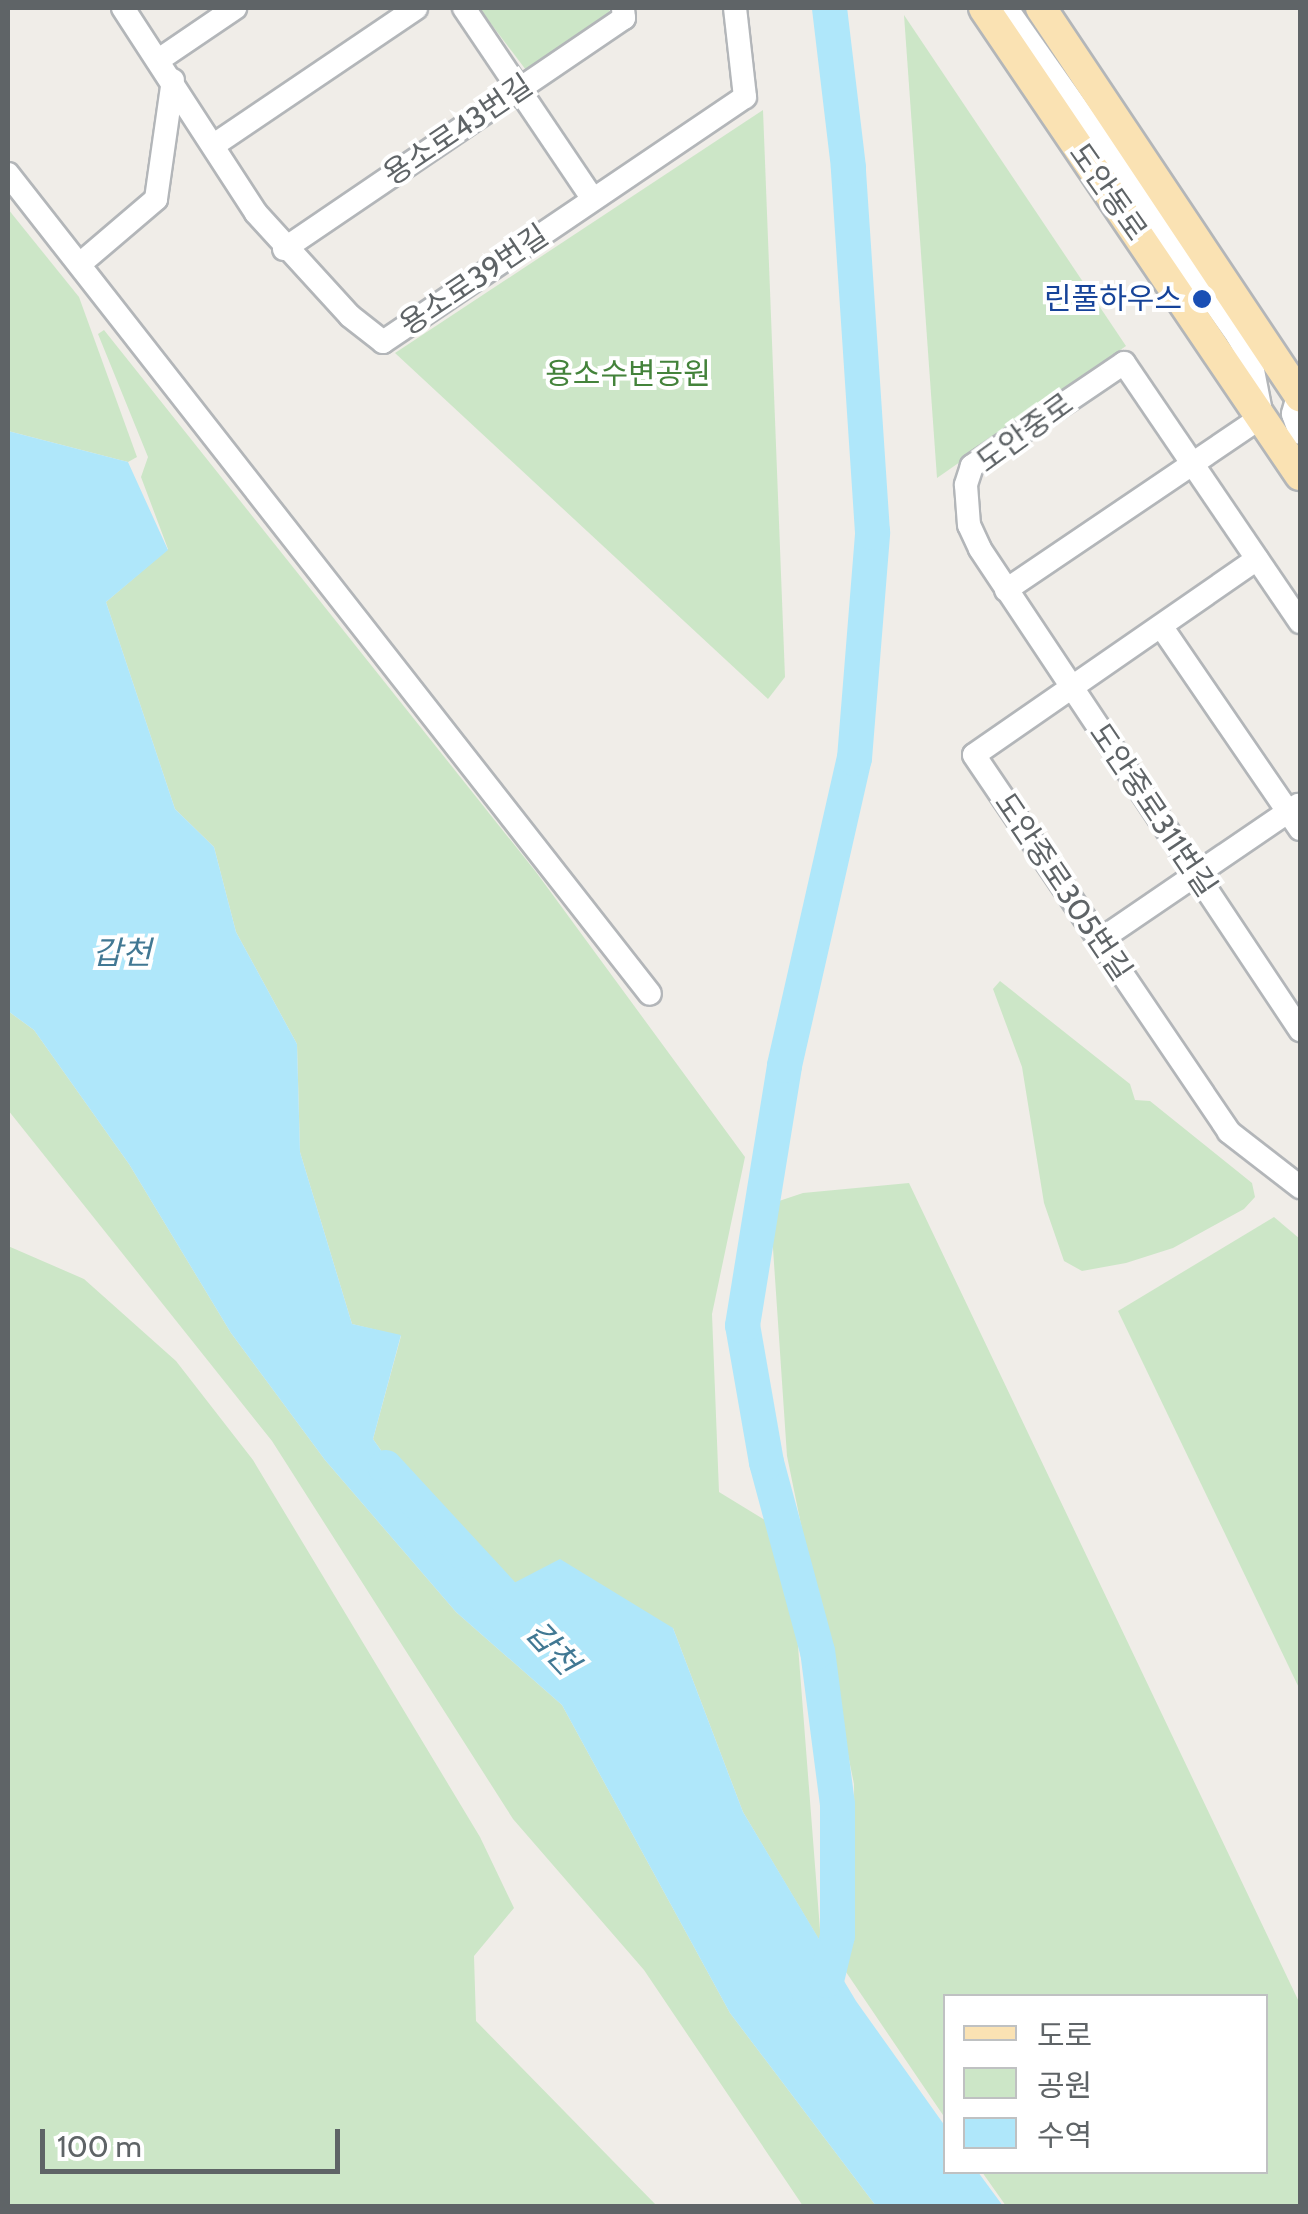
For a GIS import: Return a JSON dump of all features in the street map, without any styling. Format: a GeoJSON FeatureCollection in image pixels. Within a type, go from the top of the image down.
{"type":"FeatureCollection","features":[{"type":"Feature","properties":{"kind":"main road","name":"도안동로"},"geometry":{"type":"LineString","coordinates":[[984,8],[1300,475]]}},
{"type":"Feature","properties":{"kind":"main road","name":"도안동로"},"geometry":{"type":"LineString","coordinates":[[1041,8],[1299,392]]}},
{"type":"Feature","properties":{"kind":"main road"},"geometry":{"type":"LineString","coordinates":[[1262,416],[1299,392]]}},
{"type":"Feature","properties":{"kind":"street","name":"용소로39번길"},"geometry":{"type":"LineString","coordinates":[[123,8],[284,249],[383,342],[745,98],[736,8]]}},
{"type":"Feature","properties":{"kind":"street"},"geometry":{"type":"LineString","coordinates":[[160,59],[235,8]]}},
{"type":"Feature","properties":{"kind":"street"},"geometry":{"type":"LineString","coordinates":[[214,145],[416,8]]}},
{"type":"Feature","properties":{"kind":"street"},"geometry":{"type":"LineString","coordinates":[[464,8],[593,199]]}},
{"type":"Feature","properties":{"kind":"street","name":"용소로43번길"},"geometry":{"type":"LineString","coordinates":[[284,249],[624,18],[622,8]]}},
{"type":"Feature","properties":{"kind":"street"},"geometry":{"type":"LineString","coordinates":[[1006,8],[1238,335],[1251,360],[1262,416],[1006,590]]}},
{"type":"Feature","properties":{"kind":"street"},"geometry":{"type":"LineString","coordinates":[[80,264],[156,200],[173,80]]}},
{"type":"Feature","properties":{"kind":"street"},"geometry":{"type":"LineString","coordinates":[[8,174],[650,994]]}},
{"type":"Feature","properties":{"kind":"street","name":"도안중로"},"geometry":{"type":"LineString","coordinates":[[1006,590],[969,525],[966,485],[972,466],[1124,363],[1192,463]]}},
{"type":"Feature","properties":{"kind":"street"},"geometry":{"type":"LineString","coordinates":[[1299,392],[1292,414],[1300,433]]}},
{"type":"Feature","properties":{"kind":"street"},"geometry":{"type":"LineString","coordinates":[[1192,463],[1300,622]]}},
{"type":"Feature","properties":{"kind":"street","name":"도안중로305번길"},"geometry":{"type":"LineString","coordinates":[[1257,559],[974,756],[1229,1132],[1300,1186]]}},
{"type":"Feature","properties":{"kind":"street","name":"도안중로311번길"},"geometry":{"type":"LineString","coordinates":[[1006,590],[1300,1030]]}},
{"type":"Feature","properties":{"kind":"street"},"geometry":{"type":"LineString","coordinates":[[1100,940],[1196,874],[1296,815],[1161,626]]}},
{"type":"Feature","properties":{"kind":"green space"},"geometry":{"type":"Polygon","coordinates":[[[479,8],[609,8],[611,16],[529,74],[479,8]]]}},
{"type":"Feature","properties":{"kind":"green space"},"geometry":{"type":"Polygon","coordinates":[[[904,15],[1126,346],[937,478],[904,15]]]}},
{"type":"Feature","properties":{"kind":"green space","name":"용소수변공원"},"geometry":{"type":"Polygon","coordinates":[[[763,110],[785,677],[768,699],[395,353],[763,110]]]}},
{"type":"Feature","properties":{"kind":"green space"},"geometry":{"type":"Polygon","coordinates":[[[8,209],[79,297],[137,457],[128,462],[8,431],[8,209]]]}},
{"type":"Feature","properties":{"kind":"green space"},"geometry":{"type":"Polygon","coordinates":[[[104,330],[536,872],[745,1157],[712,1314],[719,1492],[765,1520],[795,1607],[821,1943],[743,1812],[673,1628],[485,1598],[373,1439],[401,1336],[352,1324],[300,1152],[297,1044],[236,932],[214,847],[175,809],[106,602],[168,549],[141,477],[148,457],[98,334],[104,330]]]}},
{"type":"Feature","properties":{"kind":"green space"},"geometry":{"type":"Polygon","coordinates":[[[1000,981],[1130,1084],[1135,1100],[1150,1101],[1252,1183],[1255,1197],[1244,1209],[1173,1248],[1126,1263],[1082,1271],[1064,1261],[1044,1203],[1022,1067],[993,989],[1000,981]]]}},
{"type":"Feature","properties":{"kind":"green space"},"geometry":{"type":"Polygon","coordinates":[[[8,1011],[34,1030],[129,1164],[231,1333],[325,1460],[456,1612],[562,1705],[730,2013],[876,2206],[803,2206],[644,1970],[513,1819],[272,1441],[8,1110],[8,1011]]]}},
{"type":"Feature","properties":{"kind":"green space"},"geometry":{"type":"Polygon","coordinates":[[[909,1183],[1300,2004],[1300,2206],[1006,2206],[983,2174],[1268,2174],[1268,1994],[943,1994],[943,2115],[846,1972],[855,1932],[854,1784],[787,1456],[770,1204],[803,1193],[909,1183]]]}},
{"type":"Feature","properties":{"kind":"green space"},"geometry":{"type":"Polygon","coordinates":[[[1274,1217],[1300,1239],[1300,1690],[1118,1311],[1274,1217]]]}},
{"type":"Feature","properties":{"kind":"green space"},"geometry":{"type":"Polygon","coordinates":[[[8,1246],[84,1279],[176,1361],[253,1460],[480,1837],[514,1908],[474,1956],[476,2021],[657,2206],[8,2206],[8,1246]]]}},
{"type":"Feature","properties":{"kind":"water","name":"갑천"},"geometry":{"type":"Polygon","coordinates":[[[8,431],[128,462],[168,550],[106,602],[175,809],[214,847],[236,932],[297,1044],[300,1152],[352,1324],[401,1335],[373,1439],[485,1598],[560,1559],[673,1628],[743,1812],[856,2001],[943,2123],[943,2174],[979,2174],[1003,2206],[876,2206],[730,2013],[562,1705],[456,1612],[325,1460],[231,1333],[129,1164],[34,1030],[8,1011],[8,431]]]}},
{"type":"Feature","properties":{"kind":"waterway"},"geometry":{"type":"LineString","coordinates":[[809,1999],[826,1980],[837,1935],[837,1804],[817,1651],[766,1462],[742,1325],[784,1065],[854,758],[872,532],[848,167],[829,8]]}},
{"type":"Feature","properties":{"kind":"waterway","name":"갑천"},"geometry":{"type":"LineString","coordinates":[[385,1467],[530,1624]]}},
{"type":"Feature","properties":{"kind":"place","name":"린풀하우스"},"geometry":{"type":"Point","coordinates":[1202,299]}}]}
